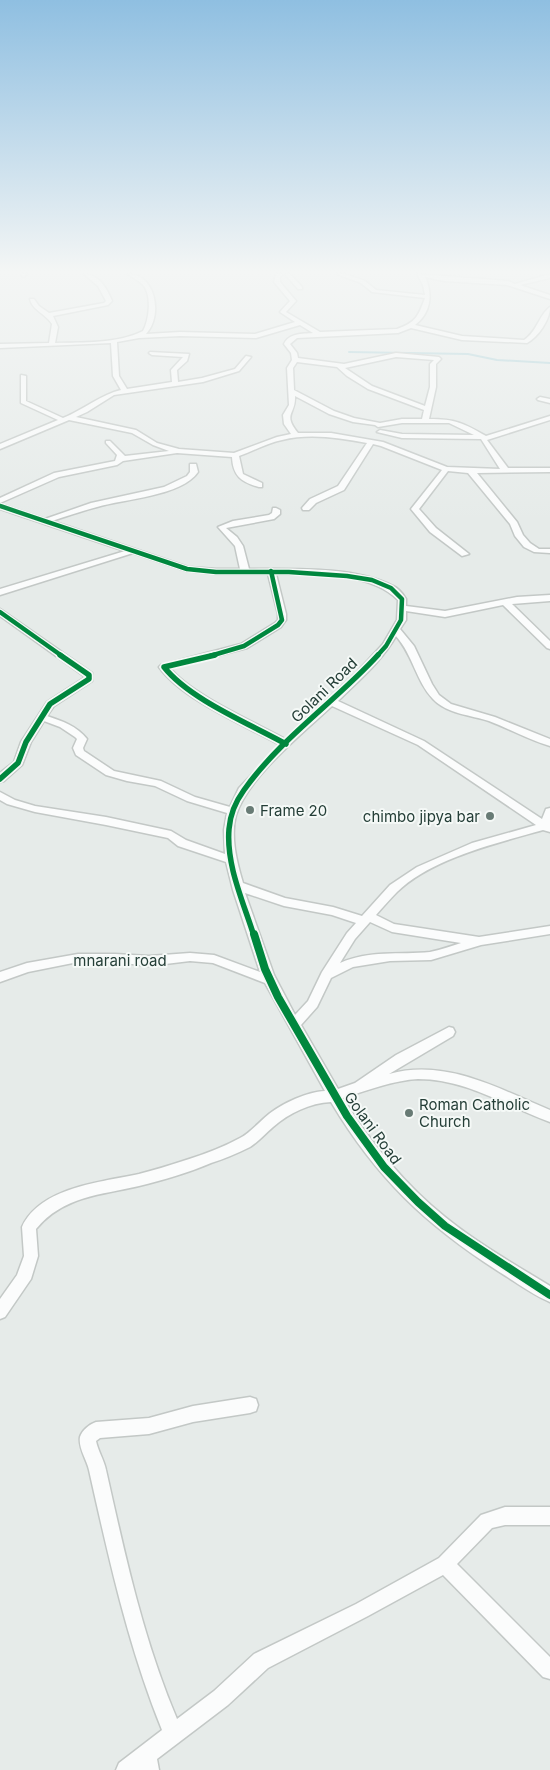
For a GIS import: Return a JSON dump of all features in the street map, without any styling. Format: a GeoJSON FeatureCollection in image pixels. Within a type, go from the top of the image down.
{"type":"FeatureCollection","features":[{"type":"Feature","properties":{"kind":"street"},"geometry":{"type":"LineString","coordinates":[[115,357],[116,376],[125,391]]}},
{"type":"Feature","properties":{"kind":"street"},"geometry":{"type":"LineString","coordinates":[[175,384],[174,370],[186,357]]}},
{"type":"Feature","properties":{"kind":"street"},"geometry":{"type":"LineString","coordinates":[[0,447],[66,419],[112,394],[203,380],[237,370],[248,357]]}},
{"type":"Feature","properties":{"kind":"street"},"geometry":{"type":"LineString","coordinates":[[295,357],[295,360],[290,368],[290,400],[292,404],[286,415],[287,424],[296,435]]}},
{"type":"Feature","properties":{"kind":"street"},"geometry":{"type":"LineString","coordinates":[[295,360],[326,362],[339,366],[389,357]]}},
{"type":"Feature","properties":{"kind":"street"},"geometry":{"type":"LineString","coordinates":[[418,357],[438,359],[433,364],[433,387],[426,421]]}},
{"type":"Feature","properties":{"kind":"street"},"geometry":{"type":"LineString","coordinates":[[339,366],[352,378],[382,395],[429,409]]}},
{"type":"Feature","properties":{"kind":"street"},"geometry":{"type":"LineString","coordinates":[[23,376],[22,402],[66,419],[134,431],[156,444],[178,451]]}},
{"type":"Feature","properties":{"kind":"street"},"geometry":{"type":"LineString","coordinates":[[291,391],[312,401],[328,412],[349,420],[377,425],[402,436],[483,437],[550,418]]}},
{"type":"Feature","properties":{"kind":"street"},"geometry":{"type":"LineString","coordinates":[[540,399],[550,401]]}},
{"type":"Feature","properties":{"kind":"street"},"geometry":{"type":"LineString","coordinates":[[377,425],[402,421],[456,422],[483,437],[488,448],[505,470]]}},
{"type":"Feature","properties":{"kind":"street"},"geometry":{"type":"LineString","coordinates":[[377,425],[383,444]]}},
{"type":"Feature","properties":{"kind":"street"},"geometry":{"type":"LineString","coordinates":[[0,501],[43,480],[72,472],[111,465],[122,460],[178,451],[235,455],[279,438],[296,435],[342,436],[383,444],[446,469],[471,471],[550,470]]}},
{"type":"Feature","properties":{"kind":"street"},"geometry":{"type":"LineString","coordinates":[[108,442],[121,455],[122,460]]}},
{"type":"Feature","properties":{"kind":"street"},"geometry":{"type":"LineString","coordinates":[[306,508],[313,501],[342,488],[371,442]]}},
{"type":"Feature","properties":{"kind":"street"},"geometry":{"type":"LineString","coordinates":[[235,455],[237,473],[240,477],[259,485]]}},
{"type":"Feature","properties":{"kind":"street"},"geometry":{"type":"LineString","coordinates":[[48,520],[94,505],[166,488],[190,478],[194,472],[193,466]]}},
{"type":"Feature","properties":{"kind":"street"},"geometry":{"type":"LineString","coordinates":[[446,469],[415,509],[433,530],[465,554]]}},
{"type":"Feature","properties":{"kind":"street"},"geometry":{"type":"LineString","coordinates":[[471,471],[514,524],[529,548],[539,552],[550,552]]}},
{"type":"Feature","properties":{"kind":"street"},"geometry":{"type":"LineString","coordinates":[[0,506],[48,520],[187,569],[218,572],[271,571],[338,574],[372,581],[390,588],[401,596],[405,608],[445,614],[505,602],[550,598]]}},
{"type":"Feature","properties":{"kind":"street"},"geometry":{"type":"LineString","coordinates":[[245,571],[240,548],[234,539],[226,534],[222,527],[233,523],[271,517],[276,514],[276,510]]}},
{"type":"Feature","properties":{"kind":"street"},"geometry":{"type":"LineString","coordinates":[[0,592],[132,551]]}},
{"type":"Feature","properties":{"kind":"street"},"geometry":{"type":"LineString","coordinates":[[271,571],[282,614],[282,620],[278,625],[252,642],[230,651],[164,667],[172,678],[190,691],[286,744]]}},
{"type":"Feature","properties":{"kind":"street"},"geometry":{"type":"LineString","coordinates":[[505,602],[550,646]]}},
{"type":"Feature","properties":{"kind":"street","name":"Golani Road"},"geometry":{"type":"LineString","coordinates":[[405,608],[402,622],[397,632],[332,702],[251,777],[231,811],[231,860],[269,980],[345,1116],[396,1180],[449,1230],[550,1294]]}},
{"type":"Feature","properties":{"kind":"street"},"geometry":{"type":"LineString","coordinates":[[0,612],[89,675],[89,679],[50,704],[26,742],[25,750],[18,763],[0,779]]}},
{"type":"Feature","properties":{"kind":"street"},"geometry":{"type":"LineString","coordinates":[[397,632],[410,646],[427,684],[436,696],[448,706],[492,719],[550,743]]}},
{"type":"Feature","properties":{"kind":"street"},"geometry":{"type":"LineString","coordinates":[[332,702],[421,743],[548,828]]}},
{"type":"Feature","properties":{"kind":"street"},"geometry":{"type":"LineString","coordinates":[[41,717],[59,723],[78,734],[82,739],[78,748],[80,752],[110,773],[157,783],[191,799],[231,811]]}},
{"type":"Feature","properties":{"kind":"street"},"geometry":{"type":"LineString","coordinates":[[0,795],[12,802],[66,816],[106,821],[171,835],[182,843],[231,860]]}},
{"type":"Feature","properties":{"kind":"street"},"geometry":{"type":"LineString","coordinates":[[0,808],[12,802]]}},
{"type":"Feature","properties":{"kind":"street"},"geometry":{"type":"LineString","coordinates":[[548,828],[550,811]]}},
{"type":"Feature","properties":{"kind":"street"},"geometry":{"type":"LineString","coordinates":[[294,1024],[313,1004],[326,975],[366,919],[394,888],[421,870],[476,846],[548,828]]}},
{"type":"Feature","properties":{"kind":"street"},"geometry":{"type":"LineString","coordinates":[[238,886],[284,902],[366,919],[392,928],[479,941]]}},
{"type":"Feature","properties":{"kind":"street"},"geometry":{"type":"LineString","coordinates":[[326,975],[351,963],[390,957],[432,956],[479,941],[550,930]]}},
{"type":"Feature","properties":{"kind":"street","name":"mnarani road"},"geometry":{"type":"LineString","coordinates":[[0,977],[27,968],[78,958],[115,958],[149,962],[190,957],[214,959],[269,980]]}},
{"type":"Feature","properties":{"kind":"street"},"geometry":{"type":"LineString","coordinates":[[360,1088],[401,1059],[449,1032]]}},
{"type":"Feature","properties":{"kind":"street"},"geometry":{"type":"LineString","coordinates":[[0,1312],[23,1279],[31,1256],[29,1227],[42,1211],[69,1197],[102,1186],[138,1180],[207,1159],[246,1142],[275,1117],[290,1108],[318,1097],[334,1096],[417,1074],[447,1077],[478,1087],[550,1116]]}},
{"type":"Feature","properties":{"kind":"street"},"geometry":{"type":"LineString","coordinates":[[173,1733],[142,1652],[110,1528],[95,1460],[88,1447],[88,1438],[96,1430],[149,1426],[194,1414],[250,1405]]}},
{"type":"Feature","properties":{"kind":"street"},"geometry":{"type":"LineString","coordinates":[[126,1770],[147,1763],[173,1733],[221,1698],[261,1661],[362,1610],[445,1564],[487,1521],[505,1516],[550,1516]]}},
{"type":"Feature","properties":{"kind":"street"},"geometry":{"type":"LineString","coordinates":[[445,1564],[550,1670]]}},
{"type":"Feature","properties":{"kind":"waterway"},"geometry":{"type":"LineString","coordinates":[[481,357],[497,360],[550,363]]}},
{"type":"Feature","properties":{"kind":"cycle path"},"geometry":{"type":"LineString","coordinates":[[0,506],[187,569],[216,572],[289,572],[347,576],[372,580],[391,588],[402,599],[401,620],[386,646],[361,674],[266,763],[243,791],[231,815],[229,830],[231,860],[265,969],[274,989],[336,1098],[371,1151],[398,1182],[445,1226],[550,1295]]}},
{"type":"Feature","properties":{"kind":"cycle path"},"geometry":{"type":"LineString","coordinates":[[271,571],[282,614],[282,620],[278,625],[244,646],[164,667],[170,675],[183,685],[219,708],[286,744]]}},
{"type":"Feature","properties":{"kind":"cycle path"},"geometry":{"type":"LineString","coordinates":[[0,612],[89,675],[89,679],[50,704],[26,742],[18,763],[0,779]]}},
{"type":"Feature","properties":{"kind":"place","name":"Frame 20"},"geometry":{"type":"Point","coordinates":[250,810]}},
{"type":"Feature","properties":{"kind":"place","name":"chimbo jipya bar"},"geometry":{"type":"Point","coordinates":[490,816]}},
{"type":"Feature","properties":{"kind":"place","name":"Roman Catholic Church"},"geometry":{"type":"Point","coordinates":[409,1113]}}]}
